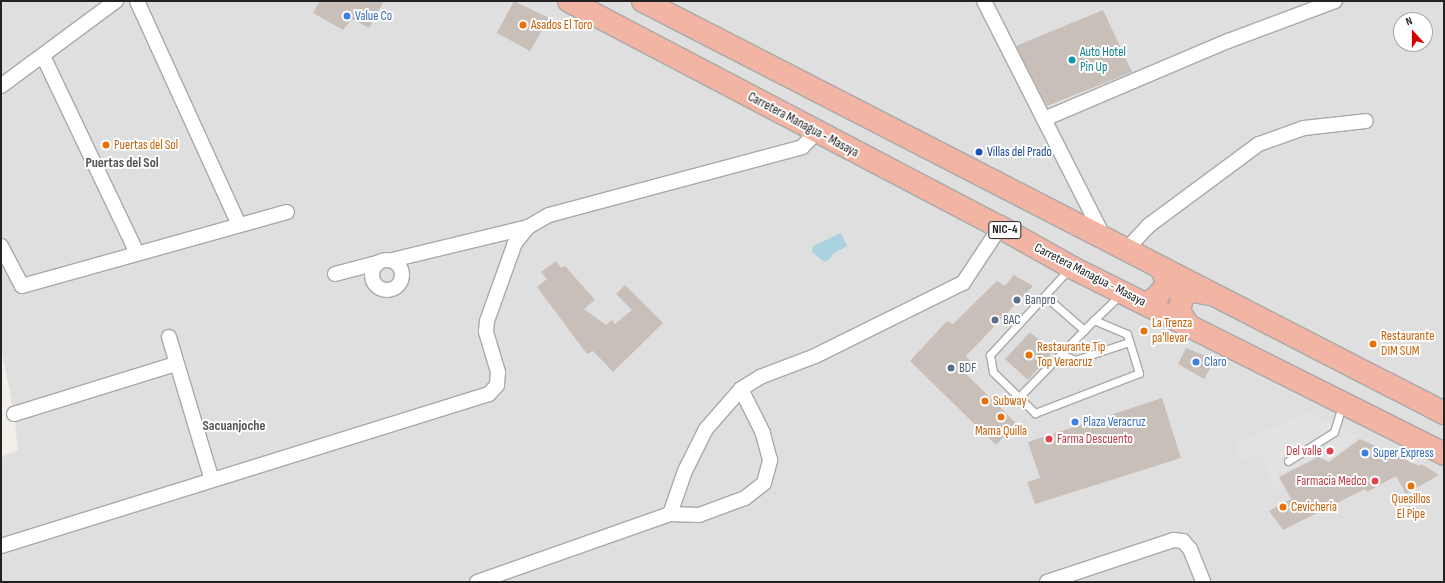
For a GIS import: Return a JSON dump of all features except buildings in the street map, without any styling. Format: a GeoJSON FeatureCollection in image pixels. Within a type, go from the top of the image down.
{"type":"FeatureCollection","features":[{"type":"Feature","properties":{"kind":"highway","name":"Carretera Managua - Masaya"},"geometry":{"type":"LineString","coordinates":[[569,1],[816,133],[1000,228],[1071,268],[1188,325],[1444,454]]}},
{"type":"Feature","properties":{"kind":"highway"},"geometry":{"type":"LineString","coordinates":[[643,1],[1125,251],[1213,294],[1444,413]]}},
{"type":"Feature","properties":{"kind":"highway"},"geometry":{"type":"LineString","coordinates":[[1145,304],[1156,298],[1165,287],[1166,279],[1161,268]]}},
{"type":"Feature","properties":{"kind":"highway"},"geometry":{"type":"LineString","coordinates":[[1188,325],[1179,311],[1183,295],[1193,291],[1213,294]]}},
{"type":"Feature","properties":{"kind":"street"},"geometry":{"type":"LineString","coordinates":[[1,86],[116,1]]}},
{"type":"Feature","properties":{"kind":"street"},"geometry":{"type":"LineString","coordinates":[[138,1],[239,225]]}},
{"type":"Feature","properties":{"kind":"street"},"geometry":{"type":"LineString","coordinates":[[984,1],[1105,240]]}},
{"type":"Feature","properties":{"kind":"street"},"geometry":{"type":"LineString","coordinates":[[1044,119],[1228,41],[1335,1]]}},
{"type":"Feature","properties":{"kind":"street"},"geometry":{"type":"LineString","coordinates":[[43,56],[137,253]]}},
{"type":"Feature","properties":{"kind":"street"},"geometry":{"type":"LineString","coordinates":[[1125,251],[1148,226],[1259,144],[1304,128],[1366,121]]}},
{"type":"Feature","properties":{"kind":"street"},"geometry":{"type":"LineString","coordinates":[[335,274],[528,227],[549,214],[802,147],[816,133]]}},
{"type":"Feature","properties":{"kind":"street"},"geometry":{"type":"LineString","coordinates":[[1,246],[22,286],[286,212]]}},
{"type":"Feature","properties":{"kind":"street"},"geometry":{"type":"LineString","coordinates":[[1,546],[489,394],[497,385],[498,372],[486,332],[487,321],[515,243],[528,227]]}},
{"type":"Feature","properties":{"kind":"street"},"geometry":{"type":"LineString","coordinates":[[670,514],[688,466],[706,428],[741,389],[760,377],[815,356],[963,283],[1000,228]]}},
{"type":"Feature","properties":{"kind":"street"},"geometry":{"type":"LineString","coordinates":[[377,263],[372,271],[373,281],[379,288],[388,290],[398,286],[402,277],[400,267],[392,260]]}},
{"type":"Feature","properties":{"kind":"street"},"geometry":{"type":"LineString","coordinates":[[169,337],[212,480]]}},
{"type":"Feature","properties":{"kind":"street"},"geometry":{"type":"LineString","coordinates":[[14,414],[176,364]]}},
{"type":"Feature","properties":{"kind":"street"},"geometry":{"type":"LineString","coordinates":[[477,582],[670,514],[699,514],[745,498],[764,483],[770,460],[763,433],[741,389]]}},
{"type":"Feature","properties":{"kind":"street"},"geometry":{"type":"LineString","coordinates":[[1047,582],[1172,540],[1183,541],[1190,549],[1203,582]]}},
{"type":"Feature","properties":{"kind":"lane"},"geometry":{"type":"LineString","coordinates":[[1071,268],[990,355],[993,372],[1035,413],[1139,373],[1127,334],[1094,320]]}},
{"type":"Feature","properties":{"kind":"lane"},"geometry":{"type":"LineString","coordinates":[[1019,397],[1121,293]]}},
{"type":"Feature","properties":{"kind":"lane"},"geometry":{"type":"LineString","coordinates":[[1045,296],[1084,330]]}},
{"type":"Feature","properties":{"kind":"lane"},"geometry":{"type":"LineString","coordinates":[[1061,354],[1075,360],[1129,342]]}},
{"type":"Feature","properties":{"kind":"lane"},"geometry":{"type":"LineString","coordinates":[[1288,461],[1334,432],[1343,403]]}},
{"type":"Feature","properties":{"kind":"shaded area"},"geometry":{"type":"Polygon","coordinates":[[[1,1],[1444,1],[1444,582],[1,582],[1,457],[18,450],[14,414],[1,347],[1,1]]]}},
{"type":"Feature","properties":{"kind":"shaded area"},"geometry":{"type":"Polygon","coordinates":[[[1308,412],[1358,436],[1329,460],[1319,455],[1278,476],[1281,484],[1273,488],[1260,453],[1241,460],[1235,444],[1308,412]]]}},
{"type":"Feature","properties":{"kind":"water"},"geometry":{"type":"Polygon","coordinates":[[[841,233],[847,246],[833,254],[829,260],[824,262],[812,252],[813,246],[841,233]]]}},
{"type":"Feature","properties":{"kind":"place","name":"Value Co"},"geometry":{"type":"Point","coordinates":[347,16]}},
{"type":"Feature","properties":{"kind":"place","name":"Asados El Toro"},"geometry":{"type":"Point","coordinates":[523,25]}},
{"type":"Feature","properties":{"kind":"place","name":"Auto Hotel Pin Up"},"geometry":{"type":"Point","coordinates":[1072,60]}},
{"type":"Feature","properties":{"kind":"place","name":"Puertas del Sol"},"geometry":{"type":"Point","coordinates":[106,145]}},
{"type":"Feature","properties":{"kind":"place","name":"Villas del Prado"},"geometry":{"type":"Point","coordinates":[979,152]}},
{"type":"Feature","properties":{"kind":"place","name":"Banpro"},"geometry":{"type":"Point","coordinates":[1017,300]}},
{"type":"Feature","properties":{"kind":"place","name":"BAC"},"geometry":{"type":"Point","coordinates":[995,320]}},
{"type":"Feature","properties":{"kind":"place","name":"La Trenza pa'llevar"},"geometry":{"type":"Point","coordinates":[1144,331]}},
{"type":"Feature","properties":{"kind":"place","name":"Restaurante DIM SUM"},"geometry":{"type":"Point","coordinates":[1373,344]}},
{"type":"Feature","properties":{"kind":"place","name":"Restaurante Tip Top Veracruz"},"geometry":{"type":"Point","coordinates":[1029,355]}},
{"type":"Feature","properties":{"kind":"place","name":"Claro"},"geometry":{"type":"Point","coordinates":[1196,362]}},
{"type":"Feature","properties":{"kind":"place","name":"BDF"},"geometry":{"type":"Point","coordinates":[951,368]}},
{"type":"Feature","properties":{"kind":"place","name":"Subway"},"geometry":{"type":"Point","coordinates":[985,401]}},
{"type":"Feature","properties":{"kind":"place","name":"Mama Quilla"},"geometry":{"type":"Point","coordinates":[1001,417]}},
{"type":"Feature","properties":{"kind":"place","name":"Plaza Veracruz"},"geometry":{"type":"Point","coordinates":[1075,422]}},
{"type":"Feature","properties":{"kind":"place","name":"Farma Descuento"},"geometry":{"type":"Point","coordinates":[1049,439]}},
{"type":"Feature","properties":{"kind":"place","name":"Del valle"},"geometry":{"type":"Point","coordinates":[1330,451]}},
{"type":"Feature","properties":{"kind":"place","name":"Super Express"},"geometry":{"type":"Point","coordinates":[1365,453]}},
{"type":"Feature","properties":{"kind":"place","name":"Farmacia Medco"},"geometry":{"type":"Point","coordinates":[1375,481]}},
{"type":"Feature","properties":{"kind":"place","name":"Quesillos El Pipe"},"geometry":{"type":"Point","coordinates":[1411,486]}},
{"type":"Feature","properties":{"kind":"place","name":"Cevichería"},"geometry":{"type":"Point","coordinates":[1283,507]}},
{"type":"Feature","properties":{"kind":"district","name":"Puertas del Sol"},"geometry":{"type":"Point","coordinates":[122,163]}},
{"type":"Feature","properties":{"kind":"district","name":"Sacuanjoche"},"geometry":{"type":"Point","coordinates":[234,426]}}]}
